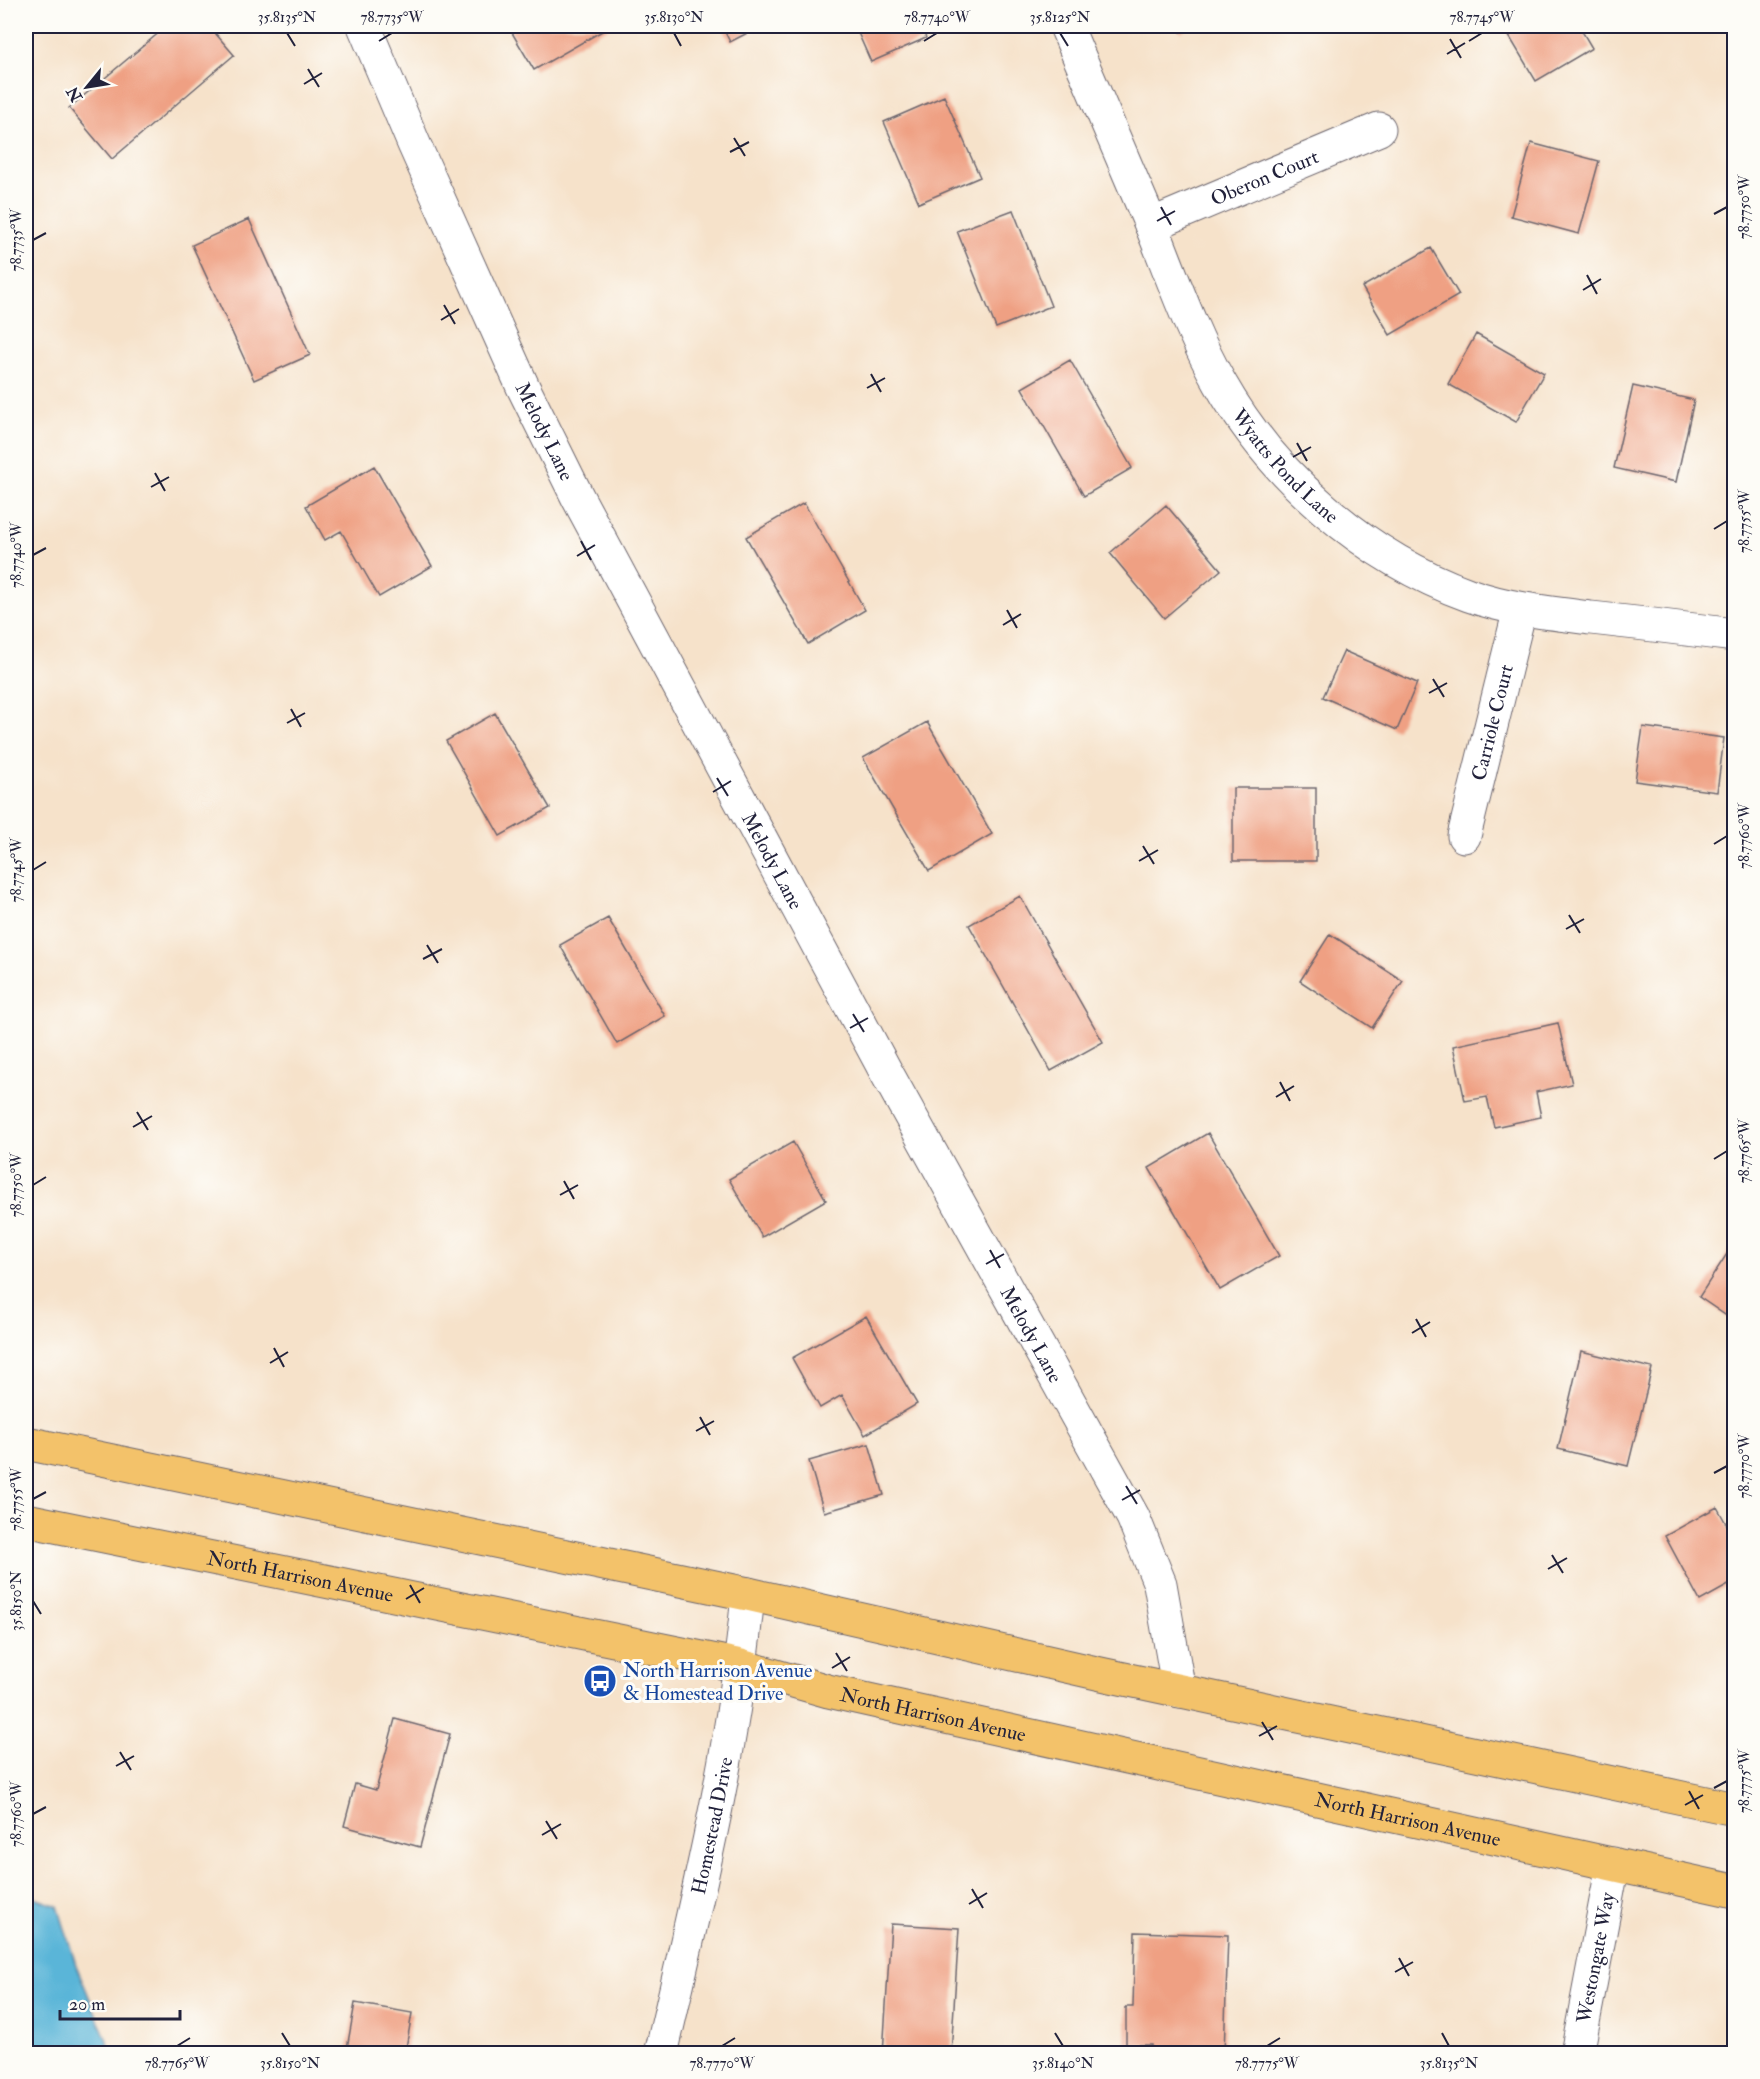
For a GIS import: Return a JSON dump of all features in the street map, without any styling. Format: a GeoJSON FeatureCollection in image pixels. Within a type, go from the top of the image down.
{"type":"FeatureCollection","features":[{"type":"Feature","properties":{"kind":"main road"},"geometry":{"type":"LineString","coordinates":[[26,1443],[748,1594],[1179,1691],[1734,1809]]}},
{"type":"Feature","properties":{"kind":"main road","name":"North Harrison Avenue"},"geometry":{"type":"LineString","coordinates":[[26,1520],[741,1666],[828,1691],[1734,1890]]}},
{"type":"Feature","properties":{"kind":"street","name":"Melody Lane"},"geometry":{"type":"LineString","coordinates":[[364,26],[414,144],[523,387],[578,498],[885,1070],[1133,1517],[1160,1584],[1179,1691]]}},
{"type":"Feature","properties":{"kind":"street","name":"Wyatts Pond Lane"},"geometry":{"type":"LineString","coordinates":[[1066,26],[1192,326],[1219,381],[1248,428],[1286,473],[1369,544],[1410,568],[1469,595],[1520,609],[1734,635]]}},
{"type":"Feature","properties":{"kind":"street","name":"Oberon Court"},"geometry":{"type":"LineString","coordinates":[[1151,225],[1379,129]]}},
{"type":"Feature","properties":{"kind":"street","name":"Carriole Court"},"geometry":{"type":"LineString","coordinates":[[1464,836],[1520,609]]}},
{"type":"Feature","properties":{"kind":"street","name":"Homestead Drive"},"geometry":{"type":"LineString","coordinates":[[661,2054],[709,1844],[741,1666],[748,1594]]}},
{"type":"Feature","properties":{"kind":"street","name":"Westongate Way"},"geometry":{"type":"LineString","coordinates":[[1577,2054],[1613,1864]]}},
{"type":"Feature","properties":{"kind":"water"},"geometry":{"type":"Polygon","coordinates":[[[26,1895],[58,1906],[76,1965],[112,2053],[26,2053],[26,1895]]]}},
{"type":"Feature","properties":{"kind":"building"},"geometry":{"type":"Polygon","coordinates":[[[167,26],[209,26],[234,55],[112,159],[69,108],[167,26]]]}},
{"type":"Feature","properties":{"kind":"building"},"geometry":{"type":"Polygon","coordinates":[[[508,26],[611,26],[534,70],[508,26]]]}},
{"type":"Feature","properties":{"kind":"building"},"geometry":{"type":"Polygon","coordinates":[[[722,26],[761,26],[730,42],[722,26]]]}},
{"type":"Feature","properties":{"kind":"building"},"geometry":{"type":"Polygon","coordinates":[[[855,26],[921,26],[926,38],[871,62],[855,26]]]}},
{"type":"Feature","properties":{"kind":"building"},"geometry":{"type":"Polygon","coordinates":[[[1177,26],[1193,26],[1181,32],[1177,26]]]}},
{"type":"Feature","properties":{"kind":"building"},"geometry":{"type":"Polygon","coordinates":[[[1503,26],[1579,26],[1592,48],[1536,81],[1503,26]]]}},
{"type":"Feature","properties":{"kind":"building"},"geometry":{"type":"Polygon","coordinates":[[[944,96],[980,177],[919,203],[884,122],[944,96]]]}},
{"type":"Feature","properties":{"kind":"building"},"geometry":{"type":"Polygon","coordinates":[[[1531,143],[1599,161],[1579,234],[1511,216],[1531,143]]]}},
{"type":"Feature","properties":{"kind":"building"},"geometry":{"type":"Polygon","coordinates":[[[1013,210],[1051,306],[996,328],[957,231],[1013,210]]]}},
{"type":"Feature","properties":{"kind":"building"},"geometry":{"type":"Polygon","coordinates":[[[249,219],[310,355],[254,380],[192,245],[249,219]]]}},
{"type":"Feature","properties":{"kind":"building"},"geometry":{"type":"Polygon","coordinates":[[[1431,248],[1459,295],[1390,335],[1362,287],[1431,248]]]}},
{"type":"Feature","properties":{"kind":"building"},"geometry":{"type":"Polygon","coordinates":[[[1476,334],[1544,373],[1516,422],[1448,384],[1476,334]]]}},
{"type":"Feature","properties":{"kind":"building"},"geometry":{"type":"Polygon","coordinates":[[[1070,360],[1132,468],[1084,496],[1022,388],[1070,360]]]}},
{"type":"Feature","properties":{"kind":"building"},"geometry":{"type":"Polygon","coordinates":[[[1633,386],[1694,400],[1676,482],[1614,468],[1633,386]]]}},
{"type":"Feature","properties":{"kind":"building"},"geometry":{"type":"Polygon","coordinates":[[[374,466],[432,566],[379,597],[341,531],[325,540],[306,506],[374,466]]]}},
{"type":"Feature","properties":{"kind":"building"},"geometry":{"type":"Polygon","coordinates":[[[804,503],[865,610],[808,644],[746,537],[804,503]]]}},
{"type":"Feature","properties":{"kind":"building"},"geometry":{"type":"Polygon","coordinates":[[[1166,505],[1221,570],[1164,618],[1110,553],[1166,505]]]}},
{"type":"Feature","properties":{"kind":"building"},"geometry":{"type":"Polygon","coordinates":[[[1344,651],[1417,683],[1397,730],[1323,697],[1344,651]]]}},
{"type":"Feature","properties":{"kind":"building"},"geometry":{"type":"Polygon","coordinates":[[[495,713],[550,808],[500,836],[446,741],[495,713]]]}},
{"type":"Feature","properties":{"kind":"building"},"geometry":{"type":"Polygon","coordinates":[[[927,722],[992,834],[929,871],[863,758],[927,722]]]}},
{"type":"Feature","properties":{"kind":"building"},"geometry":{"type":"Polygon","coordinates":[[[1643,727],[1724,738],[1717,792],[1635,781],[1643,727]]]}},
{"type":"Feature","properties":{"kind":"building"},"geometry":{"type":"Polygon","coordinates":[[[1233,788],[1316,788],[1316,861],[1233,861],[1233,788]]]}},
{"type":"Feature","properties":{"kind":"building"},"geometry":{"type":"Polygon","coordinates":[[[1020,896],[1103,1042],[1051,1071],[969,925],[1020,896]]]}},
{"type":"Feature","properties":{"kind":"building"},"geometry":{"type":"Polygon","coordinates":[[[608,918],[665,1016],[617,1044],[560,945],[608,918]]]}},
{"type":"Feature","properties":{"kind":"building"},"geometry":{"type":"Polygon","coordinates":[[[1330,934],[1403,981],[1372,1028],[1300,981],[1330,934]]]}},
{"type":"Feature","properties":{"kind":"building"},"geometry":{"type":"Polygon","coordinates":[[[1558,1023],[1572,1084],[1536,1092],[1541,1117],[1494,1127],[1487,1097],[1465,1101],[1453,1046],[1558,1023]]]}},
{"type":"Feature","properties":{"kind":"building"},"geometry":{"type":"Polygon","coordinates":[[[1208,1133],[1279,1256],[1220,1290],[1149,1168],[1208,1133]]]}},
{"type":"Feature","properties":{"kind":"building"},"geometry":{"type":"Polygon","coordinates":[[[793,1142],[826,1200],[762,1237],[729,1179],[793,1142]]]}},
{"type":"Feature","properties":{"kind":"building"},"geometry":{"type":"Polygon","coordinates":[[[1734,1243],[1734,1321],[1699,1297],[1734,1243]]]}},
{"type":"Feature","properties":{"kind":"building"},"geometry":{"type":"Polygon","coordinates":[[[866,1316],[917,1404],[865,1435],[842,1395],[820,1408],[792,1358],[866,1316]]]}},
{"type":"Feature","properties":{"kind":"building"},"geometry":{"type":"Polygon","coordinates":[[[1581,1351],[1652,1368],[1628,1466],[1558,1449],[1581,1351]]]}},
{"type":"Feature","properties":{"kind":"building"},"geometry":{"type":"Polygon","coordinates":[[[869,1444],[884,1495],[824,1512],[809,1461],[869,1444]]]}},
{"type":"Feature","properties":{"kind":"building"},"geometry":{"type":"Polygon","coordinates":[[[1717,1507],[1734,1538],[1734,1582],[1700,1601],[1665,1536],[1717,1507]]]}},
{"type":"Feature","properties":{"kind":"building"},"geometry":{"type":"Polygon","coordinates":[[[395,1719],[450,1734],[420,1847],[344,1826],[355,1784],[376,1790],[395,1719]]]}},
{"type":"Feature","properties":{"kind":"building"},"geometry":{"type":"Polygon","coordinates":[[[891,1924],[959,1928],[951,2054],[883,2054],[891,1924]]]}},
{"type":"Feature","properties":{"kind":"building"},"geometry":{"type":"Polygon","coordinates":[[[1135,1932],[1228,1935],[1224,2054],[1152,2054],[1152,2045],[1126,2045],[1126,2007],[1133,2007],[1135,1932]]]}},
{"type":"Feature","properties":{"kind":"building"},"geometry":{"type":"Polygon","coordinates":[[[355,2003],[412,2013],[405,2054],[346,2054],[355,2003]]]}},
{"type":"Feature","properties":{"kind":"place","name":"North Harrison Avenue & Homestead Drive"},"geometry":{"type":"Point","coordinates":[600,1681]}}]}
